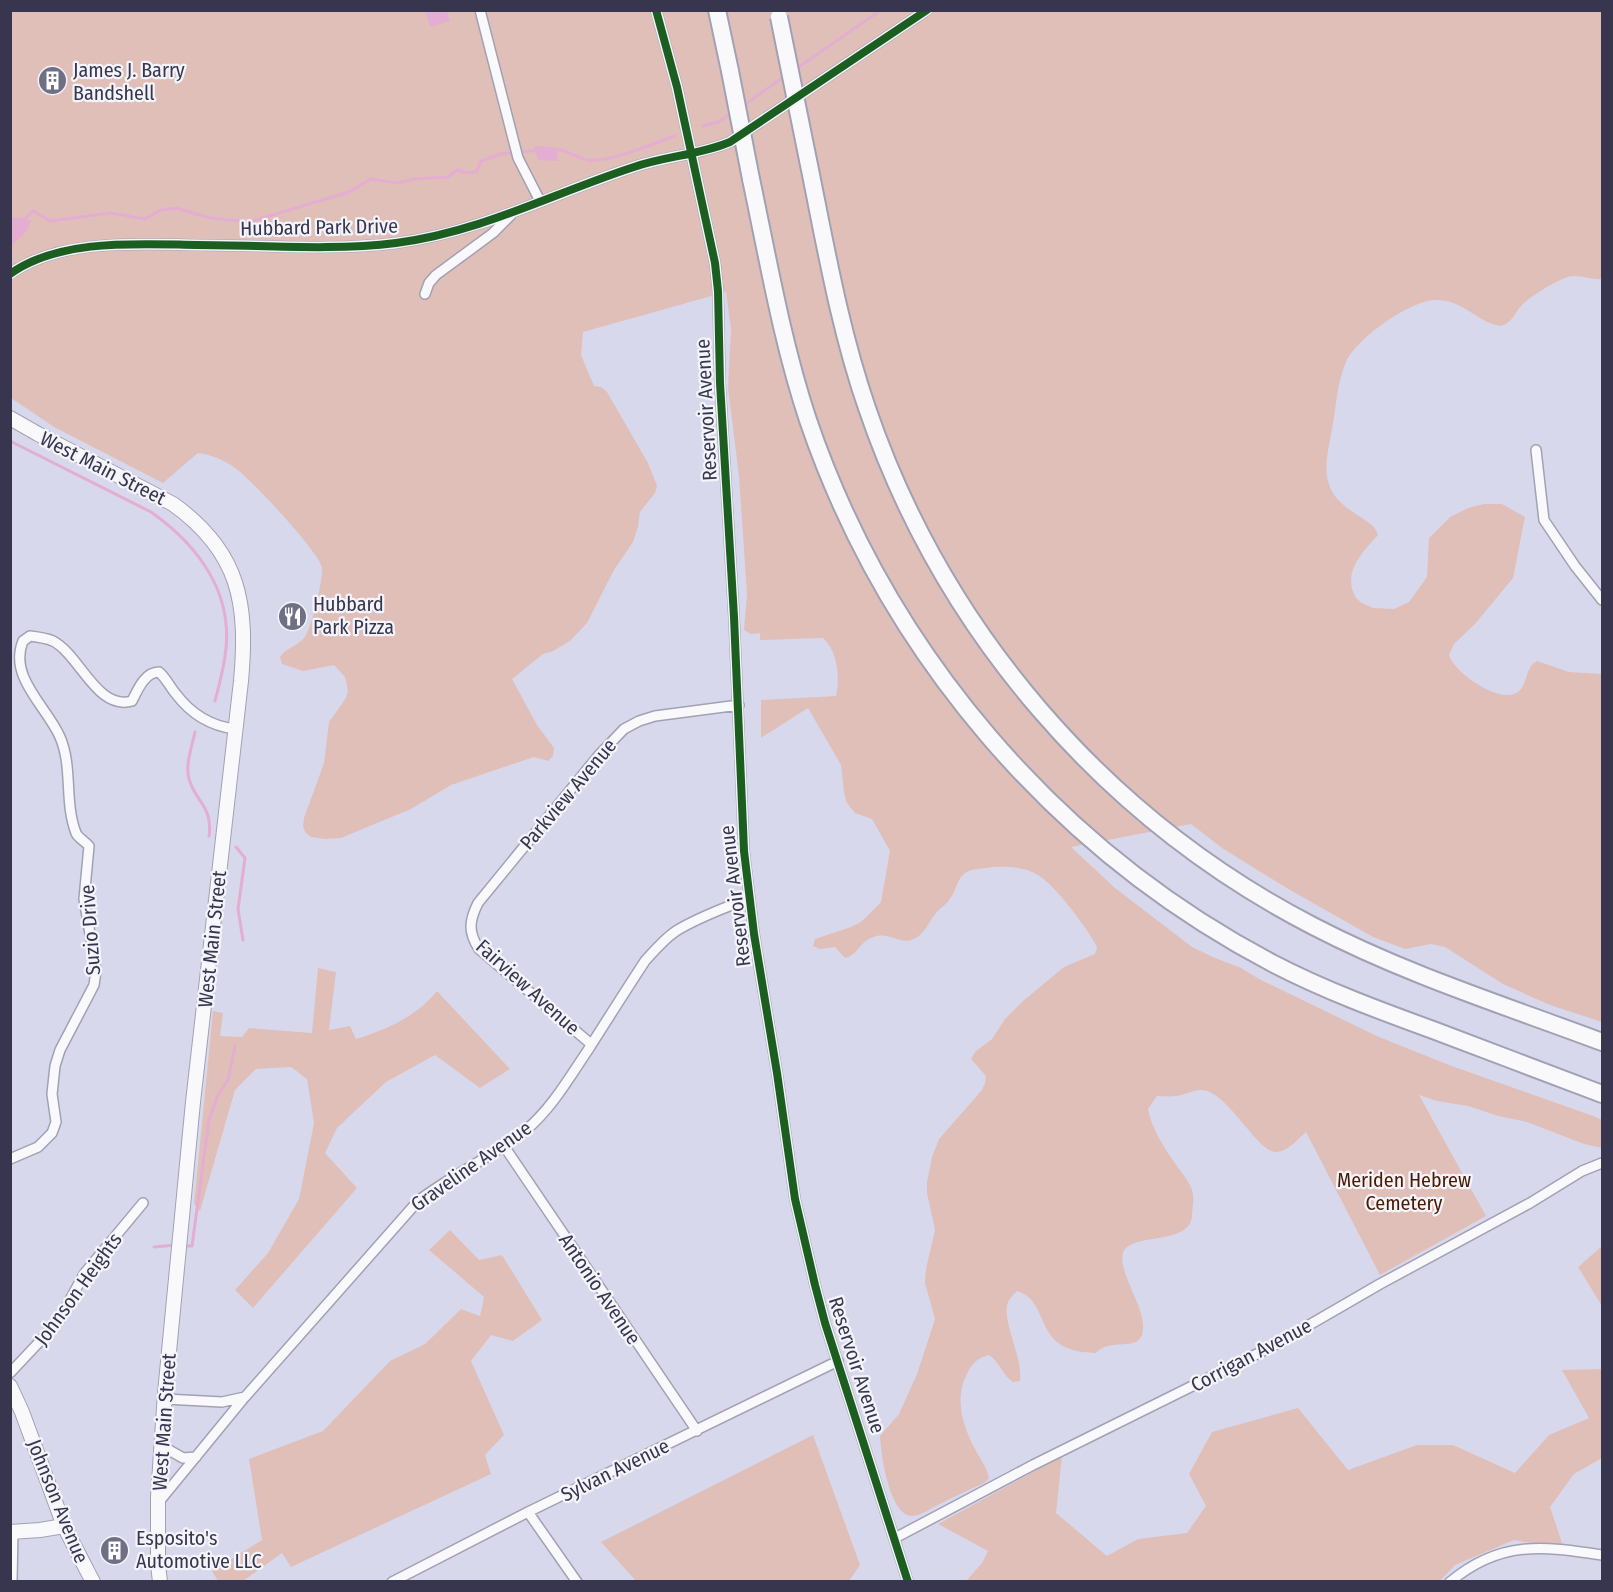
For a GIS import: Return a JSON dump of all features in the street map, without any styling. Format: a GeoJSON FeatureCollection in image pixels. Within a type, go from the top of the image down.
{"type":"FeatureCollection","features":[{"type":"Feature","properties":{"kind":"highway"},"geometry":{"type":"LineString","coordinates":[[717,10],[794,375],[815,441],[840,502],[882,585],[924,652],[967,711],[1024,777],[1074,825],[1144,882],[1196,919],[1271,962],[1364,1004],[1602,1094]]}},
{"type":"Feature","properties":{"kind":"highway"},"geometry":{"type":"LineString","coordinates":[[778,14],[847,341],[868,411],[896,483],[926,545],[960,602],[1007,670],[1052,725],[1098,773],[1161,828],[1210,865],[1277,907],[1338,939],[1394,964],[1602,1042]]}},
{"type":"Feature","properties":{"kind":"main road","name":"West Main Street"},"geometry":{"type":"LineString","coordinates":[[10,418],[173,504],[192,518],[209,535],[230,569],[242,612],[243,655],[193,1102],[165,1399],[158,1503],[160,1581]]}},
{"type":"Feature","properties":{"kind":"main road","name":"Johnson Avenue"},"geometry":{"type":"LineString","coordinates":[[10,1386],[22,1412],[64,1526],[93,1581]]}},
{"type":"Feature","properties":{"kind":"main road"},"geometry":{"type":"LineString","coordinates":[[12,1532],[64,1526]]}},
{"type":"Feature","properties":{"kind":"street"},"geometry":{"type":"LineString","coordinates":[[480,10],[518,158],[540,201]]}},
{"type":"Feature","properties":{"kind":"street","name":"Reservoir Avenue"},"geometry":{"type":"LineString","coordinates":[[656,10],[677,87],[715,263],[739,705],[742,816],[749,898],[795,1199],[814,1285],[908,1581]]}},
{"type":"Feature","properties":{"kind":"street"},"geometry":{"type":"LineString","coordinates":[[692,154],[730,141],[927,10]]}},
{"type":"Feature","properties":{"kind":"street","name":"Hubbard Park Drive"},"geometry":{"type":"LineString","coordinates":[[10,274],[33,261],[52,255],[103,246],[129,244],[326,246],[396,243],[482,225],[633,167],[673,156],[692,154]]}},
{"type":"Feature","properties":{"kind":"street"},"geometry":{"type":"LineString","coordinates":[[425,294],[429,283],[436,275],[493,233],[515,212]]}},
{"type":"Feature","properties":{"kind":"street"},"geometry":{"type":"LineString","coordinates":[[1536,450],[1544,520],[1575,566],[1602,600]]}},
{"type":"Feature","properties":{"kind":"street","name":"Suzio Drive"},"geometry":{"type":"LineString","coordinates":[[10,1159],[38,1147],[52,1133],[56,1122],[52,1094],[55,1066],[63,1042],[94,985],[96,971],[84,899],[89,846],[77,835],[72,814],[65,753],[60,737],[24,677],[19,658],[23,641],[30,636],[53,641],[112,701],[124,703],[132,701],[146,677],[152,672],[159,672],[195,714],[219,727],[235,729]]}},
{"type":"Feature","properties":{"kind":"street","name":"Parkview Avenue"},"geometry":{"type":"LineString","coordinates":[[470,927],[472,915],[478,903],[599,755],[624,729],[639,720],[656,716],[739,705]]}},
{"type":"Feature","properties":{"kind":"street","name":"Graveline Avenue"},"geometry":{"type":"LineString","coordinates":[[158,1503],[245,1397],[418,1201],[433,1189],[504,1146],[543,1114],[645,961],[659,946],[675,932],[691,923],[749,898]]}},
{"type":"Feature","properties":{"kind":"street","name":"Fairview Avenue"},"geometry":{"type":"LineString","coordinates":[[470,927],[472,938],[479,949],[591,1044]]}},
{"type":"Feature","properties":{"kind":"street","name":"Antonio Avenue"},"geometry":{"type":"LineString","coordinates":[[504,1146],[697,1431]]}},
{"type":"Feature","properties":{"kind":"street","name":"Corrigan Avenue"},"geometry":{"type":"LineString","coordinates":[[895,1538],[1043,1460],[1271,1347],[1380,1284],[1526,1205],[1582,1171],[1602,1163]]}},
{"type":"Feature","properties":{"kind":"street","name":"Johnson Heights"},"geometry":{"type":"LineString","coordinates":[[10,1373],[58,1322],[84,1274],[143,1203]]}},
{"type":"Feature","properties":{"kind":"street","name":"Sylvan Avenue"},"geometry":{"type":"LineString","coordinates":[[392,1581],[838,1361]]}},
{"type":"Feature","properties":{"kind":"street"},"geometry":{"type":"LineString","coordinates":[[165,1399],[232,1402],[245,1397]]}},
{"type":"Feature","properties":{"kind":"street"},"geometry":{"type":"LineString","coordinates":[[162,1446],[183,1458],[196,1457]]}},
{"type":"Feature","properties":{"kind":"street"},"geometry":{"type":"LineString","coordinates":[[528,1512],[577,1581]]}},
{"type":"Feature","properties":{"kind":"street"},"geometry":{"type":"LineString","coordinates":[[12,1532],[12,1581]]}},
{"type":"Feature","properties":{"kind":"street"},"geometry":{"type":"LineString","coordinates":[[1450,1581],[1476,1563],[1506,1551],[1541,1548],[1602,1554]]}},
{"type":"Feature","properties":{"kind":"green space","name":"Meriden Hebrew Cemetery"},"geometry":{"type":"Polygon","coordinates":[[[10,11],[1602,11],[1602,279],[1574,276],[1562,279],[1528,300],[1508,322],[1501,326],[1492,324],[1453,303],[1434,300],[1411,307],[1384,323],[1360,343],[1346,362],[1337,395],[1327,457],[1327,477],[1333,494],[1347,508],[1370,524],[1378,535],[1355,564],[1351,580],[1356,598],[1373,608],[1394,609],[1409,602],[1427,577],[1429,538],[1450,517],[1468,508],[1484,504],[1502,504],[1525,517],[1513,578],[1475,624],[1454,644],[1449,655],[1469,678],[1490,691],[1501,694],[1510,695],[1518,692],[1530,668],[1537,661],[1569,672],[1602,674],[1602,1022],[1550,1005],[1503,984],[1445,947],[1431,944],[1405,949],[1373,937],[1222,848],[1191,824],[1071,847],[1115,888],[1192,947],[1239,967],[1379,1037],[1449,1065],[1596,1117],[1602,1120],[1602,1148],[1584,1144],[1527,1122],[1419,1095],[1486,1216],[1380,1275],[1306,1132],[1288,1148],[1275,1152],[1261,1143],[1225,1104],[1207,1091],[1157,1096],[1148,1109],[1150,1117],[1164,1146],[1190,1186],[1193,1194],[1192,1217],[1188,1226],[1181,1232],[1136,1243],[1123,1253],[1124,1269],[1142,1316],[1142,1334],[1139,1340],[1103,1348],[1096,1353],[1067,1348],[1057,1342],[1048,1332],[1030,1299],[1017,1291],[1008,1302],[1007,1319],[1018,1361],[1020,1381],[1013,1382],[1009,1379],[989,1355],[979,1359],[972,1366],[961,1391],[963,1421],[989,1478],[984,1483],[921,1514],[913,1516],[905,1514],[892,1496],[882,1456],[880,1436],[899,1414],[917,1374],[935,1319],[925,1283],[935,1230],[927,1193],[932,1157],[939,1139],[982,1090],[985,1083],[986,1076],[971,1059],[975,1052],[992,1039],[1005,1019],[1023,1001],[1064,967],[1095,954],[1097,947],[1070,907],[1044,879],[1015,867],[975,869],[965,873],[948,902],[936,913],[922,933],[914,939],[903,941],[877,936],[867,940],[854,954],[845,958],[835,947],[820,949],[813,946],[815,939],[861,922],[881,902],[890,851],[872,819],[855,813],[847,803],[841,765],[808,708],[761,738],[761,700],[836,696],[838,673],[832,650],[823,638],[760,640],[760,633],[751,634],[744,630],[747,594],[739,476],[728,388],[731,329],[726,292],[583,332],[581,355],[594,386],[601,387],[607,392],[648,463],[657,486],[655,493],[640,512],[633,542],[614,570],[587,623],[570,641],[543,654],[512,679],[537,725],[554,748],[553,756],[548,761],[534,757],[451,785],[411,809],[341,838],[311,837],[305,832],[304,818],[324,763],[329,722],[346,698],[348,691],[345,677],[334,665],[303,671],[282,664],[280,657],[304,638],[316,604],[322,568],[310,548],[258,489],[225,461],[198,453],[163,483],[54,427],[11,398],[10,11]]]}},
{"type":"Feature","properties":{"kind":"green space"},"geometry":{"type":"Polygon","coordinates":[[[318,968],[336,972],[329,1030],[350,1026],[356,1039],[390,1026],[410,1015],[437,991],[510,1069],[480,1088],[435,1055],[386,1082],[337,1128],[325,1153],[357,1188],[253,1308],[235,1290],[268,1253],[299,1199],[314,1123],[307,1079],[291,1067],[256,1069],[235,1090],[200,1211],[194,1204],[213,1011],[223,1013],[220,1036],[242,1037],[249,1028],[312,1033],[318,968]]]}},
{"type":"Feature","properties":{"kind":"green space"},"geometry":{"type":"Polygon","coordinates":[[[450,1230],[479,1260],[502,1255],[542,1320],[513,1341],[491,1335],[471,1361],[504,1435],[485,1455],[491,1474],[291,1567],[282,1553],[243,1581],[218,1581],[212,1571],[262,1540],[249,1459],[323,1431],[390,1361],[425,1344],[461,1309],[480,1316],[484,1297],[429,1250],[450,1230]]]}},
{"type":"Feature","properties":{"kind":"green space"},"geometry":{"type":"Polygon","coordinates":[[[1602,1246],[1602,1306],[1578,1267],[1602,1246]]]}},
{"type":"Feature","properties":{"kind":"green space"},"geometry":{"type":"Polygon","coordinates":[[[1602,1369],[1602,1458],[1574,1474],[1550,1507],[1564,1549],[1514,1540],[1455,1565],[1440,1581],[966,1581],[982,1563],[988,1551],[938,1524],[1062,1456],[1056,1513],[1107,1556],[1138,1539],[1187,1533],[1206,1506],[1189,1474],[1212,1432],[1298,1408],[1348,1470],[1417,1445],[1453,1445],[1515,1473],[1549,1435],[1589,1418],[1562,1370],[1602,1369]]]}},
{"type":"Feature","properties":{"kind":"green space"},"geometry":{"type":"Polygon","coordinates":[[[813,1435],[860,1565],[849,1581],[636,1581],[601,1542],[813,1435]]]}},
{"type":"Feature","properties":{"kind":"shaded area"},"geometry":{"type":"Polygon","coordinates":[[[425,11],[447,11],[450,21],[430,27],[425,11]]]}},
{"type":"Feature","properties":{"kind":"shaded area"},"geometry":{"type":"Polygon","coordinates":[[[534,147],[556,148],[558,161],[538,160],[534,147]]]}},
{"type":"Feature","properties":{"kind":"shaded area"},"geometry":{"type":"Polygon","coordinates":[[[20,217],[31,221],[26,232],[11,246],[11,218],[20,217]]]}},
{"type":"Feature","properties":{"kind":"waterway"},"geometry":{"type":"LineString","coordinates":[[796,69],[881,10]]}},
{"type":"Feature","properties":{"kind":"waterway"},"geometry":{"type":"LineString","coordinates":[[744,105],[785,76]]}},
{"type":"Feature","properties":{"kind":"waterway"},"geometry":{"type":"LineString","coordinates":[[703,126],[718,122],[733,112]]}},
{"type":"Feature","properties":{"kind":"waterway"},"geometry":{"type":"LineString","coordinates":[[554,149],[584,159],[597,160],[632,152],[675,136]]}},
{"type":"Feature","properties":{"kind":"waterway"},"geometry":{"type":"LineString","coordinates":[[23,221],[33,211],[50,221],[111,213],[145,219],[161,210],[176,208],[210,218],[249,222],[349,192],[371,179],[398,183],[414,179],[448,177],[457,170],[467,173],[477,171],[481,161],[500,154],[539,150]]}},
{"type":"Feature","properties":{"kind":"waterway"},"geometry":{"type":"LineString","coordinates":[[10,441],[151,512],[168,525],[198,556],[218,592],[227,633],[225,656],[215,701]]}},
{"type":"Feature","properties":{"kind":"waterway"},"geometry":{"type":"LineString","coordinates":[[195,732],[189,756],[188,774],[192,787],[209,818],[209,836]]}},
{"type":"Feature","properties":{"kind":"waterway"},"geometry":{"type":"LineString","coordinates":[[236,847],[245,858],[238,909],[243,940]]}},
{"type":"Feature","properties":{"kind":"waterway"},"geometry":{"type":"LineString","coordinates":[[184,1246],[192,1246],[209,1120],[218,1095],[228,1080],[235,1046]]}},
{"type":"Feature","properties":{"kind":"waterway"},"geometry":{"type":"LineString","coordinates":[[154,1247],[175,1245]]}},
{"type":"Feature","properties":{"kind":"cycle path"},"geometry":{"type":"LineString","coordinates":[[656,10],[677,87],[715,263],[744,851],[754,934],[795,1199],[825,1323],[908,1582]]}},
{"type":"Feature","properties":{"kind":"cycle path"},"geometry":{"type":"LineString","coordinates":[[10,274],[30,262],[52,254],[100,246],[150,244],[347,247],[396,243],[458,230],[517,211],[634,167],[730,142],[927,10]]}},
{"type":"Feature","properties":{"kind":"place","name":"James J. Barry Bandshell"},"geometry":{"type":"Point","coordinates":[52,81]}},
{"type":"Feature","properties":{"kind":"place","name":"Hubbard Park Pizza"},"geometry":{"type":"Point","coordinates":[292,616]}},
{"type":"Feature","properties":{"kind":"place","name":"Esposito's Automotive LLC"},"geometry":{"type":"Point","coordinates":[115,1550]}}]}
